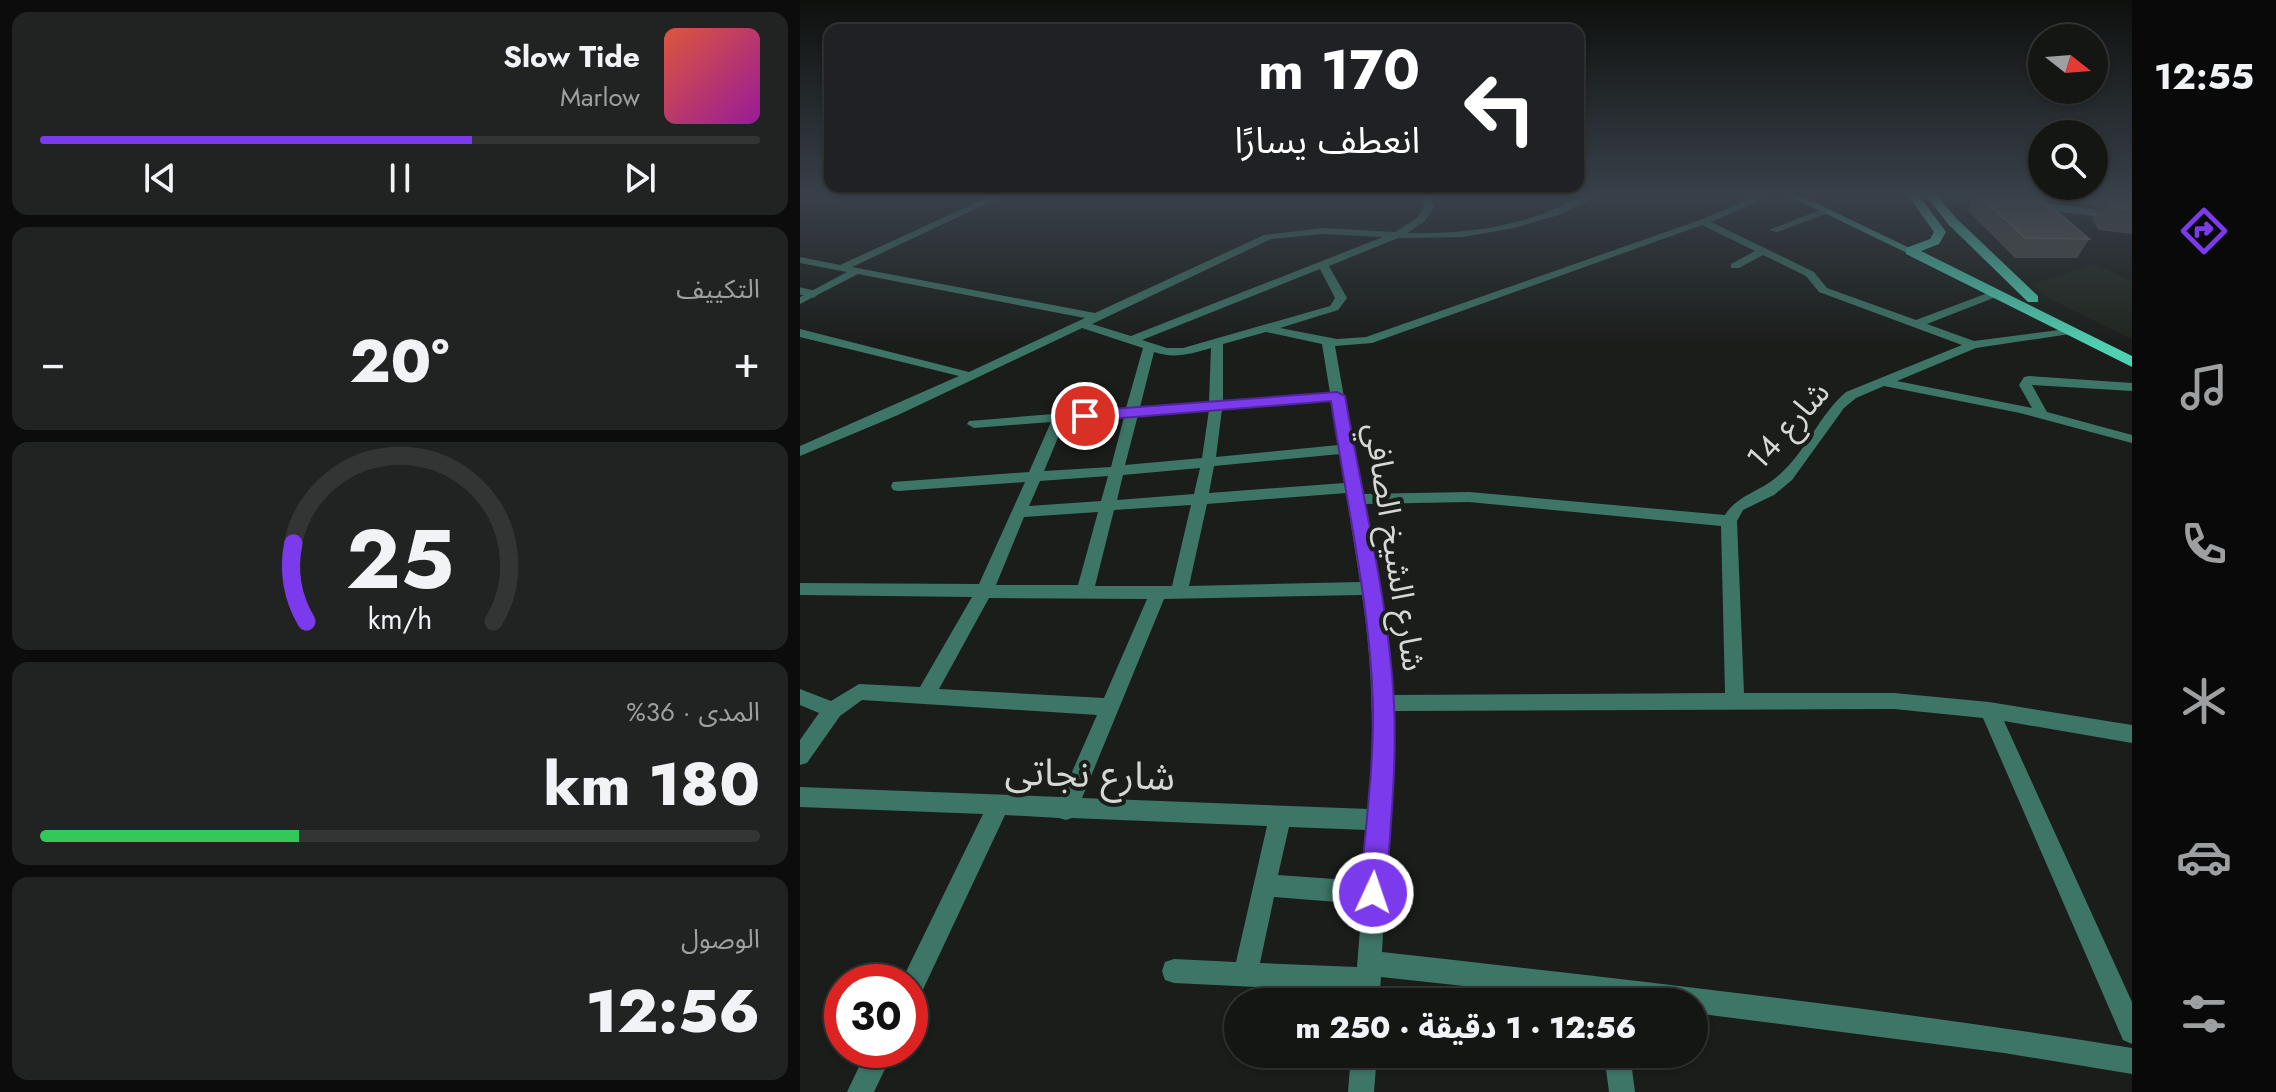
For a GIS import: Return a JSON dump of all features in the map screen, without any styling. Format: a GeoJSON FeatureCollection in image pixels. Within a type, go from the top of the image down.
{"type":"FeatureCollection","features":[{"type":"Feature","properties":{"kind":"main road"},"geometry":{"type":"LineString","coordinates":[[1916,249],[1926,245]]}},
{"type":"Feature","properties":{"kind":"main road"},"geometry":{"type":"LineString","coordinates":[[1977,245],[2033,299]]}},
{"type":"Feature","properties":{"kind":"main road"},"geometry":{"type":"LineString","coordinates":[[1916,249],[2132,362]]}},
{"type":"Feature","properties":{"kind":"main road"},"geometry":{"type":"LineString","coordinates":[[1916,249],[2033,299],[2132,350]]}},
{"type":"Feature","properties":{"kind":"street"},"geometry":{"type":"LineString","coordinates":[[840,268],[891,245]]}},
{"type":"Feature","properties":{"kind":"street"},"geometry":{"type":"LineString","coordinates":[[800,451],[1257,245]]}},
{"type":"Feature","properties":{"kind":"street"},"geometry":{"type":"LineString","coordinates":[[1130,341],[1374,245]]}},
{"type":"Feature","properties":{"kind":"street"},"geometry":{"type":"LineString","coordinates":[[1265,328],[1328,342],[1368,340],[1638,245]]}},
{"type":"Feature","properties":{"kind":"street"},"geometry":{"type":"LineString","coordinates":[[1750,245],[1810,274],[1823,290],[1973,345]]}},
{"type":"Feature","properties":{"kind":"street"},"geometry":{"type":"LineString","coordinates":[[1906,245],[1916,249]]}},
{"type":"Feature","properties":{"kind":"street"},"geometry":{"type":"LineString","coordinates":[[1908,245],[1916,249]]}},
{"type":"Feature","properties":{"kind":"street"},"geometry":{"type":"LineString","coordinates":[[1735,266],[1762,251]]}},
{"type":"Feature","properties":{"kind":"street"},"geometry":{"type":"LineString","coordinates":[[800,260],[1096,317]]}},
{"type":"Feature","properties":{"kind":"street"},"geometry":{"type":"LineString","coordinates":[[1081,324],[1149,347],[1178,353],[1338,305],[1341,298],[1324,266]]}},
{"type":"Feature","properties":{"kind":"street"},"geometry":{"type":"LineString","coordinates":[[800,301],[857,271]]}},
{"type":"Feature","properties":{"kind":"street"},"geometry":{"type":"LineString","coordinates":[[1919,323],[1997,293]]}},
{"type":"Feature","properties":{"kind":"street","name":"شارع 14"},"geometry":{"type":"LineString","coordinates":[[1729,521],[1738,506],[1769,491],[1787,477],[1844,399],[1973,345],[2070,330]]}},
{"type":"Feature","properties":{"kind":"street"},"geometry":{"type":"LineString","coordinates":[[800,333],[972,376]]}},
{"type":"Feature","properties":{"kind":"street"},"geometry":{"type":"LineString","coordinates":[[1179,593],[1208,463],[1216,407],[1217,342]]}},
{"type":"Feature","properties":{"kind":"street","name":"شارع الشيخ الصافي"},"geometry":{"type":"LineString","coordinates":[[1328,342],[1369,588],[1383,703],[1383,753],[1368,982]]}},
{"type":"Feature","properties":{"kind":"street"},"geometry":{"type":"LineString","coordinates":[[1085,592],[1149,347]]}},
{"type":"Feature","properties":{"kind":"street"},"geometry":{"type":"LineString","coordinates":[[2042,414],[2025,385],[2029,380],[2132,387]]}},
{"type":"Feature","properties":{"kind":"street"},"geometry":{"type":"LineString","coordinates":[[1882,381],[2042,414],[2132,439]]}},
{"type":"Feature","properties":{"kind":"street"},"geometry":{"type":"LineString","coordinates":[[974,424],[1337,396]]}},
{"type":"Feature","properties":{"kind":"street"},"geometry":{"type":"LineString","coordinates":[[925,696],[984,592],[1060,418]]}},
{"type":"Feature","properties":{"kind":"street"},"geometry":{"type":"LineString","coordinates":[[898,486],[1117,471],[1346,449]]}},
{"type":"Feature","properties":{"kind":"street"},"geometry":{"type":"LineString","coordinates":[[1019,512],[1200,499],[1353,493],[1469,497],[1729,521],[1735,701]]}},
{"type":"Feature","properties":{"kind":"street"},"geometry":{"type":"LineString","coordinates":[[800,589],[1179,593],[1369,588]]}},
{"type":"Feature","properties":{"kind":"street"},"geometry":{"type":"LineString","coordinates":[[1066,810],[1158,593]]}},
{"type":"Feature","properties":{"kind":"street"},"geometry":{"type":"LineString","coordinates":[[800,756],[833,710],[859,692],[1109,707]]}},
{"type":"Feature","properties":{"kind":"street"},"geometry":{"type":"LineString","coordinates":[[800,697],[833,710]]}},
{"type":"Feature","properties":{"kind":"street"},"geometry":{"type":"LineString","coordinates":[[1383,703],[1894,701],[1989,710],[2132,734]]}},
{"type":"Feature","properties":{"kind":"street"},"geometry":{"type":"LineString","coordinates":[[1989,710],[2132,1031]]}},
{"type":"Feature","properties":{"kind":"street","name":"شارع نجاتى"},"geometry":{"type":"LineString","coordinates":[[800,797],[1377,820]]}},
{"type":"Feature","properties":{"kind":"street"},"geometry":{"type":"LineString","coordinates":[[922,964],[998,807]]}},
{"type":"Feature","properties":{"kind":"street"},"geometry":{"type":"LineString","coordinates":[[1245,975],[1280,817]]}},
{"type":"Feature","properties":{"kind":"street"},"geometry":{"type":"LineString","coordinates":[[1266,885],[1373,893]]}},
{"type":"Feature","properties":{"kind":"street"},"geometry":{"type":"LineString","coordinates":[[1174,971],[1473,988]]}},
{"type":"Feature","properties":{"kind":"street"},"geometry":{"type":"LineString","coordinates":[[1708,1007],[2004,1040],[2132,1061]]}},
{"type":"Feature","properties":{"kind":"street"},"geometry":{"type":"LineString","coordinates":[[860,1092],[872,1068]]}},
{"type":"Feature","properties":{"kind":"street"},"geometry":{"type":"LineString","coordinates":[[1361,1092],[1363,1068]]}},
{"type":"Feature","properties":{"kind":"street"},"geometry":{"type":"LineString","coordinates":[[1619,1068],[1622,1092]]}},
{"type":"Feature","properties":{"kind":"lane"},"geometry":{"type":"LineString","coordinates":[[800,291],[813,294]]}},
{"type":"Feature","properties":{"kind":"shaded area"},"geometry":{"type":"Polygon","coordinates":[[[2095,264],[2132,281],[2132,339],[2048,298],[2032,284],[2095,264]]]}},
{"type":"Feature","properties":{"kind":"route"},"geometry":{"type":"LineString","coordinates":[[1085,416],[1337,396],[1378,639],[1383,703],[1383,753],[1373,893]]}}]}
